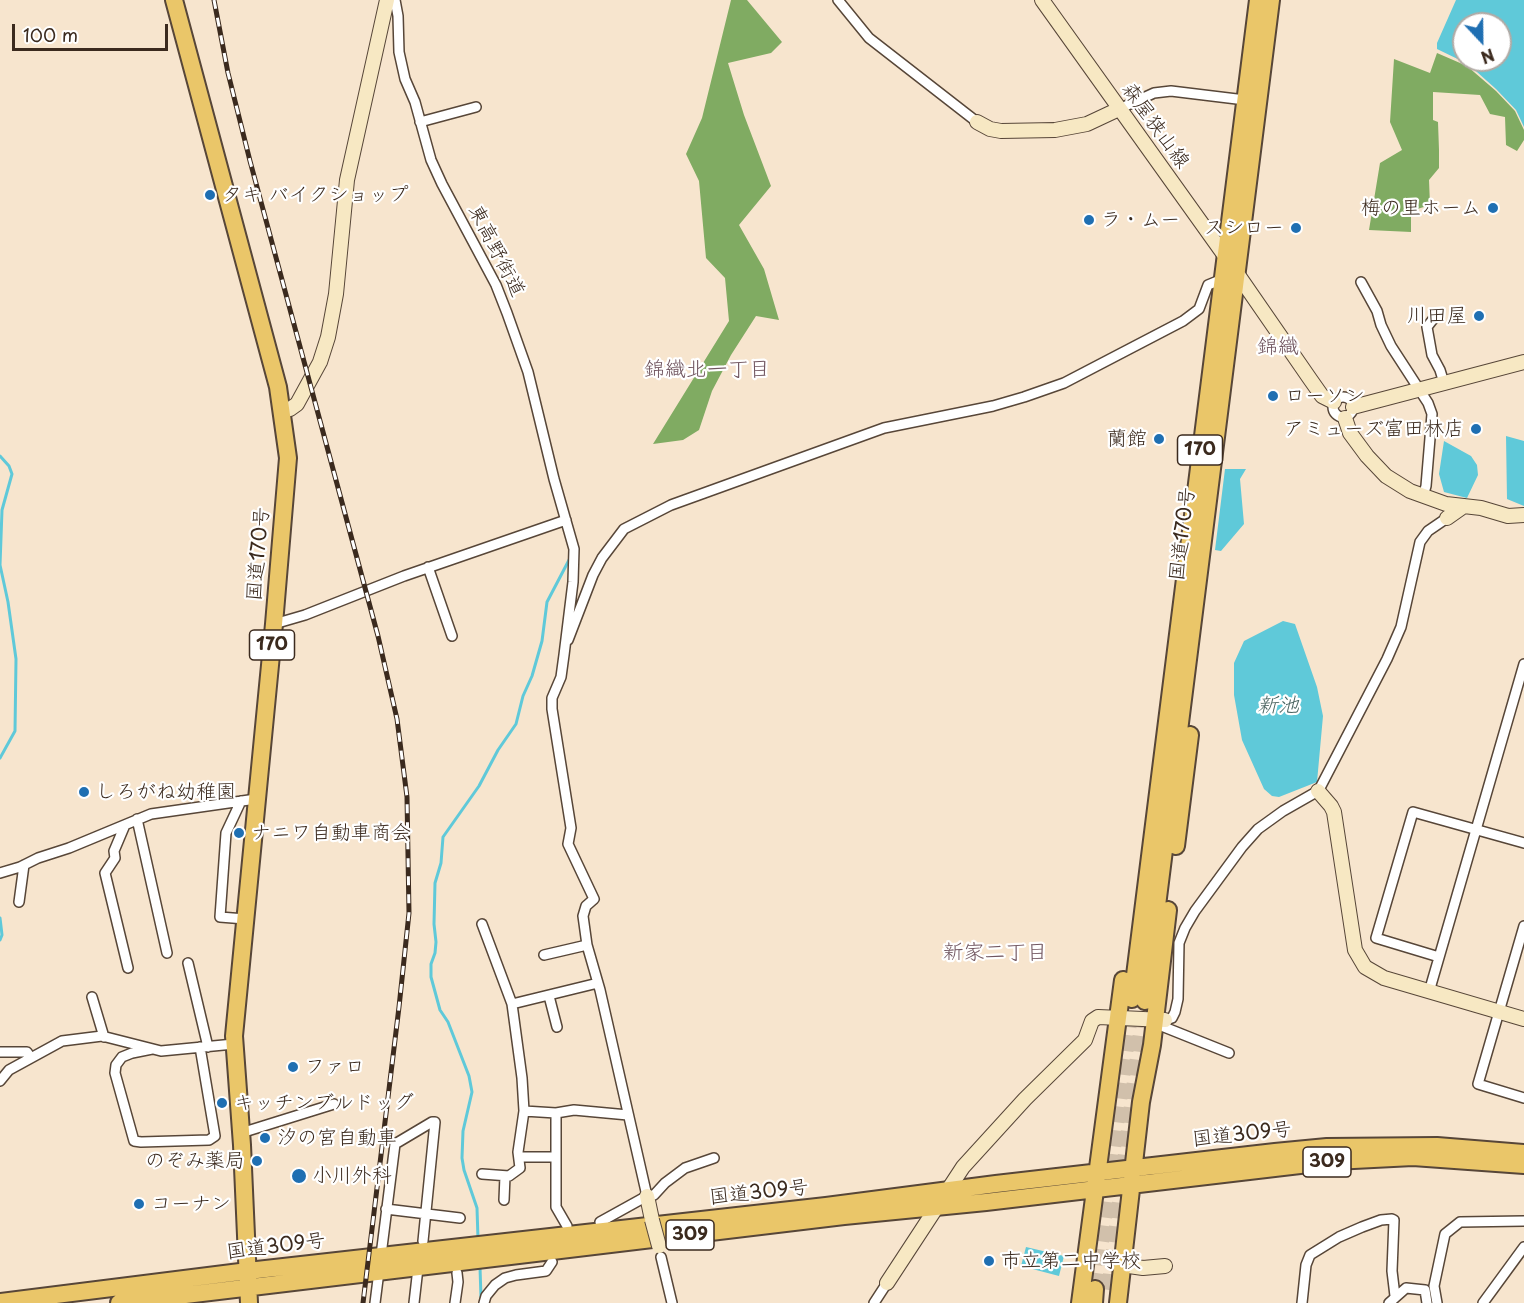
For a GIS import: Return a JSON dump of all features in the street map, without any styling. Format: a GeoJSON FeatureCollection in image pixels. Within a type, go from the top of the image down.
{"type":"FeatureCollection","features":[{"type":"Feature","properties":{"kind":"highway","name":"国道170号"},"geometry":{"type":"LineString","coordinates":[[174,0],[283,410],[288,458],[274,624],[248,800],[245,919],[234,1044],[249,1296]]}},
{"type":"Feature","properties":{"kind":"highway","name":"国道170号"},"geometry":{"type":"LineString","coordinates":[[1258,0],[1225,256],[1230,277],[1194,617],[1139,1000],[1176,643],[1230,277],[1271,0]]}},
{"type":"Feature","properties":{"kind":"highway"},"geometry":{"type":"LineString","coordinates":[[1104,1298],[1122,1265],[1141,1102],[1160,1020],[1192,715],[1195,677],[1194,617]]}},
{"type":"Feature","properties":{"kind":"highway"},"geometry":{"type":"LineString","coordinates":[[1080,1303],[1158,708],[1164,671],[1176,643]]}},
{"type":"Feature","properties":{"kind":"highway","name":"国道309号"},"geometry":{"type":"LineString","coordinates":[[0,1302],[334,1261],[382,1251],[904,1196],[1327,1147],[1437,1146],[1524,1153]]}},
{"type":"Feature","properties":{"kind":"highway","name":"国道309号"},"geometry":{"type":"LineString","coordinates":[[119,1303],[249,1296],[418,1268],[844,1216],[936,1208],[1370,1159],[1450,1158],[1524,1165]]}},
{"type":"Feature","properties":{"kind":"highway","name":"309"},"geometry":{"type":"LineString","coordinates":[[382,1251],[423,1241],[652,1218],[892,1189],[904,1196]]}},
{"type":"Feature","properties":{"kind":"highway","name":"309"},"geometry":{"type":"LineString","coordinates":[[418,1268],[447,1274],[660,1250],[903,1220],[936,1208]]}},
{"type":"Feature","properties":{"kind":"street"},"geometry":{"type":"LineString","coordinates":[[283,410],[290,409],[297,404],[320,362],[328,337],[336,294],[348,180],[387,0]]}},
{"type":"Feature","properties":{"kind":"street","name":"東高野街道"},"geometry":{"type":"LineString","coordinates":[[395,0],[399,52],[405,79],[431,160],[496,285],[528,372],[574,549],[564,648]]}},
{"type":"Feature","properties":{"kind":"street"},"geometry":{"type":"LineString","coordinates":[[838,0],[869,38],[976,122],[990,129],[1000,131],[1055,130],[1087,124],[1154,93],[1171,91],[1245,100]]}},
{"type":"Feature","properties":{"kind":"street","name":"森屋狭山線"},"geometry":{"type":"LineString","coordinates":[[1042,0],[1225,256]]}},
{"type":"Feature","properties":{"kind":"street"},"geometry":{"type":"LineString","coordinates":[[420,122],[476,107]]}},
{"type":"Feature","properties":{"kind":"street"},"geometry":{"type":"LineString","coordinates":[[672,1303],[598,983],[587,945],[582,916],[586,906],[594,899],[568,844],[571,828],[552,708],[552,698],[561,677],[564,648],[592,575],[602,558],[624,529],[671,505],[884,428],[993,405],[1064,383],[1183,321],[1199,309],[1208,285],[1230,277],[1322,396],[1334,402]]}},
{"type":"Feature","properties":{"kind":"street"},"geometry":{"type":"LineString","coordinates":[[1362,282],[1391,346],[1428,403],[1433,421],[1423,496]]}},
{"type":"Feature","properties":{"kind":"street"},"geometry":{"type":"LineString","coordinates":[[1438,313],[1427,327],[1432,355],[1444,383]]}},
{"type":"Feature","properties":{"kind":"street"},"geometry":{"type":"LineString","coordinates":[[1334,402],[1334,412],[1338,417],[1419,390],[1524,362]]}},
{"type":"Feature","properties":{"kind":"street"},"geometry":{"type":"LineString","coordinates":[[1334,402],[1340,398],[1351,401],[1350,433],[1386,476],[1410,491],[1446,504],[1508,516],[1524,515]]}},
{"type":"Feature","properties":{"kind":"street"},"geometry":{"type":"LineString","coordinates":[[874,1303],[963,1167],[1025,1099],[1085,1040],[1092,1021],[1098,1017],[1160,1020],[1172,1018],[1180,984],[1179,943],[1195,912],[1242,847],[1258,829],[1318,790],[1327,777],[1401,627],[1420,542],[1428,531],[1464,506]]}},
{"type":"Feature","properties":{"kind":"street"},"geometry":{"type":"LineString","coordinates":[[274,624],[305,615],[428,567],[566,520]]}},
{"type":"Feature","properties":{"kind":"street"},"geometry":{"type":"LineString","coordinates":[[428,567],[452,636]]}},
{"type":"Feature","properties":{"kind":"street"},"geometry":{"type":"LineString","coordinates":[[1429,992],[1524,664]]}},
{"type":"Feature","properties":{"kind":"street"},"geometry":{"type":"LineString","coordinates":[[1318,790],[1334,812],[1353,939],[1365,967],[1384,978],[1524,1019]]}},
{"type":"Feature","properties":{"kind":"street"},"geometry":{"type":"LineString","coordinates":[[0,873],[24,866],[38,858],[69,848],[151,814],[248,800]]}},
{"type":"Feature","properties":{"kind":"street"},"geometry":{"type":"LineString","coordinates":[[245,919],[220,917],[226,833],[248,800]]}},
{"type":"Feature","properties":{"kind":"street"},"geometry":{"type":"LineString","coordinates":[[1439,957],[1376,938],[1413,812],[1524,843]]}},
{"type":"Feature","properties":{"kind":"street"},"geometry":{"type":"LineString","coordinates":[[137,819],[167,953]]}},
{"type":"Feature","properties":{"kind":"street"},"geometry":{"type":"LineString","coordinates":[[125,825],[114,851],[115,858],[105,873],[128,968]]}},
{"type":"Feature","properties":{"kind":"street"},"geometry":{"type":"LineString","coordinates":[[19,902],[24,866]]}},
{"type":"Feature","properties":{"kind":"street"},"geometry":{"type":"LineString","coordinates":[[482,924],[512,1004],[524,1112],[518,1152],[520,1168],[509,1176],[482,1174]]}},
{"type":"Feature","properties":{"kind":"street"},"geometry":{"type":"LineString","coordinates":[[1524,926],[1522,942],[1478,1084],[1524,1098]]}},
{"type":"Feature","properties":{"kind":"street"},"geometry":{"type":"LineString","coordinates":[[544,955],[587,945]]}},
{"type":"Feature","properties":{"kind":"street"},"geometry":{"type":"LineString","coordinates":[[152,1049],[122,1057],[116,1065],[115,1073],[134,1141],[209,1140],[215,1136],[204,1047],[188,963]]}},
{"type":"Feature","properties":{"kind":"street"},"geometry":{"type":"LineString","coordinates":[[512,1004],[598,983]]}},
{"type":"Feature","properties":{"kind":"street"},"geometry":{"type":"LineString","coordinates":[[549,996],[558,1028]]}},
{"type":"Feature","properties":{"kind":"street"},"geometry":{"type":"LineString","coordinates":[[92,997],[104,1037]]}},
{"type":"Feature","properties":{"kind":"street"},"geometry":{"type":"LineString","coordinates":[[1160,1020],[1164,1027],[1229,1053]]}},
{"type":"Feature","properties":{"kind":"street"},"geometry":{"type":"LineString","coordinates":[[0,1081],[9,1070],[62,1041],[104,1037],[161,1052],[234,1044]]}},
{"type":"Feature","properties":{"kind":"street"},"geometry":{"type":"LineString","coordinates":[[0,1052],[27,1052],[31,1058]]}},
{"type":"Feature","properties":{"kind":"street"},"geometry":{"type":"LineString","coordinates":[[241,1133],[334,1104]]}},
{"type":"Feature","properties":{"kind":"street"},"geometry":{"type":"LineString","coordinates":[[524,1112],[556,1113],[574,1110],[628,1114]]}},
{"type":"Feature","properties":{"kind":"street"},"geometry":{"type":"LineString","coordinates":[[556,1113],[556,1207],[567,1226]]}},
{"type":"Feature","properties":{"kind":"street"},"geometry":{"type":"LineString","coordinates":[[375,1303],[395,1144],[435,1122],[423,1241]]}},
{"type":"Feature","properties":{"kind":"street"},"geometry":{"type":"LineString","coordinates":[[520,1156],[556,1157]]}},
{"type":"Feature","properties":{"kind":"street"},"geometry":{"type":"LineString","coordinates":[[600,1222],[647,1196],[654,1195],[665,1183],[685,1168],[714,1158]]}},
{"type":"Feature","properties":{"kind":"street"},"geometry":{"type":"LineString","coordinates":[[504,1200],[505,1176]]}},
{"type":"Feature","properties":{"kind":"street"},"geometry":{"type":"LineString","coordinates":[[386,1209],[460,1218]]}},
{"type":"Feature","properties":{"kind":"street"},"geometry":{"type":"LineString","coordinates":[[1302,1303],[1306,1265],[1310,1255],[1330,1242],[1362,1227],[1381,1220],[1392,1219],[1394,1220],[1392,1299]]}},
{"type":"Feature","properties":{"kind":"street"},"geometry":{"type":"LineString","coordinates":[[1431,1300],[1445,1234],[1460,1222],[1524,1221]]}},
{"type":"Feature","properties":{"kind":"street"},"geometry":{"type":"LineString","coordinates":[[1483,1303],[1524,1247]]}},
{"type":"Feature","properties":{"kind":"street"},"geometry":{"type":"LineString","coordinates":[[484,1303],[486,1296],[495,1285],[505,1278],[546,1271],[552,1262]]}},
{"type":"Feature","properties":{"kind":"street"},"geometry":{"type":"LineString","coordinates":[[1122,1265],[1143,1268],[1165,1266]]}},
{"type":"Feature","properties":{"kind":"street"},"geometry":{"type":"LineString","coordinates":[[414,1303],[418,1268]]}},
{"type":"Feature","properties":{"kind":"street"},"geometry":{"type":"LineString","coordinates":[[455,1303],[457,1273]]}},
{"type":"Feature","properties":{"kind":"street"},"geometry":{"type":"LineString","coordinates":[[1392,1299],[1406,1288],[1425,1290],[1431,1300]]}},
{"type":"Feature","properties":{"kind":"green space"},"geometry":{"type":"Polygon","coordinates":[[[731,0],[747,0],[782,42],[771,53],[728,63],[744,115],[771,186],[739,225],[764,269],[779,320],[756,316],[731,355],[712,391],[699,430],[683,440],[653,444],[729,321],[725,278],[706,258],[699,181],[686,154],[702,118],[731,0]]]}},
{"type":"Feature","properties":{"kind":"green space"},"geometry":{"type":"Polygon","coordinates":[[[1437,53],[1452,60],[1452,72],[1474,72],[1515,111],[1524,130],[1524,140],[1517,151],[1506,145],[1505,117],[1490,114],[1480,95],[1433,92],[1433,120],[1438,122],[1439,168],[1429,180],[1430,205],[1411,211],[1411,232],[1369,230],[1380,163],[1402,150],[1390,122],[1394,59],[1430,73],[1437,53]]]}},
{"type":"Feature","properties":{"kind":"water"},"geometry":{"type":"Polygon","coordinates":[[[1456,0],[1524,0],[1524,127],[1516,110],[1477,72],[1512,72],[1512,12],[1452,12],[1452,56],[1437,49],[1437,43],[1456,0]]]}},
{"type":"Feature","properties":{"kind":"water"},"geometry":{"type":"Polygon","coordinates":[[[1506,436],[1524,441],[1524,506],[1507,499],[1506,436]]]}},
{"type":"Feature","properties":{"kind":"water"},"geometry":{"type":"Polygon","coordinates":[[[1444,441],[1471,456],[1477,465],[1478,475],[1467,498],[1444,492],[1439,474],[1444,441]]]}},
{"type":"Feature","properties":{"kind":"water"},"geometry":{"type":"Polygon","coordinates":[[[1225,469],[1246,469],[1240,479],[1244,524],[1221,551],[1215,550],[1225,469]]]}},
{"type":"Feature","properties":{"kind":"water","name":"新池"},"geometry":{"type":"Polygon","coordinates":[[[1283,621],[1295,624],[1317,687],[1323,716],[1317,782],[1279,797],[1272,796],[1264,789],[1242,740],[1234,695],[1234,663],[1244,641],[1283,621]]]}},
{"type":"Feature","properties":{"kind":"water"},"geometry":{"type":"Polygon","coordinates":[[[1026,1247],[1064,1256],[1059,1276],[1021,1266],[1026,1247]]]}},
{"type":"Feature","properties":{"kind":"waterway"},"geometry":{"type":"LineString","coordinates":[[0,456],[9,466],[12,474],[2,510],[0,565],[16,659],[15,731],[0,758]]}},
{"type":"Feature","properties":{"kind":"waterway"},"geometry":{"type":"LineString","coordinates":[[478,1239],[477,1208],[462,1158],[463,1131],[472,1092],[469,1076],[448,1022],[440,1010],[431,977],[431,964],[436,942],[435,883],[441,863],[443,837],[479,786],[498,750],[516,724],[542,641],[547,602],[569,560]]}},
{"type":"Feature","properties":{"kind":"waterway"},"geometry":{"type":"LineString","coordinates":[[0,918],[2,935],[0,940]]}},
{"type":"Feature","properties":{"kind":"waterway"},"geometry":{"type":"LineString","coordinates":[[480,1267],[481,1298]]}},
{"type":"Feature","properties":{"kind":"tunnel"},"geometry":{"type":"LineString","coordinates":[[1095,1289],[1132,999]]}},
{"type":"Feature","properties":{"kind":"tunnel"},"geometry":{"type":"LineString","coordinates":[[1109,1290],[1145,1001]]}},
{"type":"Feature","properties":{"kind":"railway"},"geometry":{"type":"LineString","coordinates":[[214,0],[228,73],[250,161],[378,636],[397,719],[407,797],[409,913],[363,1303]]}},
{"type":"Feature","properties":{"kind":"place","name":"タキ バイクショップ"},"geometry":{"type":"Point","coordinates":[210,195]}},
{"type":"Feature","properties":{"kind":"place","name":"梅の里ホーム"},"geometry":{"type":"Point","coordinates":[1493,208]}},
{"type":"Feature","properties":{"kind":"place","name":"ラ・ムー"},"geometry":{"type":"Point","coordinates":[1089,220]}},
{"type":"Feature","properties":{"kind":"place","name":"スシロー"},"geometry":{"type":"Point","coordinates":[1296,228]}},
{"type":"Feature","properties":{"kind":"place","name":"川田屋"},"geometry":{"type":"Point","coordinates":[1479,316]}},
{"type":"Feature","properties":{"kind":"place","name":"ローソン"},"geometry":{"type":"Point","coordinates":[1273,396]}},
{"type":"Feature","properties":{"kind":"place","name":"アミューズ富田林店"},"geometry":{"type":"Point","coordinates":[1476,429]}},
{"type":"Feature","properties":{"kind":"place","name":"蘭館"},"geometry":{"type":"Point","coordinates":[1159,439]}},
{"type":"Feature","properties":{"kind":"place","name":"しろがね幼稚園"},"geometry":{"type":"Point","coordinates":[84,792]}},
{"type":"Feature","properties":{"kind":"place","name":"ナニワ自動車商会"},"geometry":{"type":"Point","coordinates":[239,833]}},
{"type":"Feature","properties":{"kind":"place","name":"ファロ"},"geometry":{"type":"Point","coordinates":[293,1067]}},
{"type":"Feature","properties":{"kind":"place","name":"キッチンブルドッグ"},"geometry":{"type":"Point","coordinates":[222,1103]}},
{"type":"Feature","properties":{"kind":"place","name":"汐の宮自動車"},"geometry":{"type":"Point","coordinates":[265,1138]}},
{"type":"Feature","properties":{"kind":"place","name":"のぞみ薬局"},"geometry":{"type":"Point","coordinates":[257,1161]}},
{"type":"Feature","properties":{"kind":"place","name":"小川外科"},"geometry":{"type":"Point","coordinates":[299,1176]}},
{"type":"Feature","properties":{"kind":"place","name":"コーナン"},"geometry":{"type":"Point","coordinates":[139,1204]}},
{"type":"Feature","properties":{"kind":"place","name":"市立第二中学校"},"geometry":{"type":"Point","coordinates":[989,1261]}},
{"type":"Feature","properties":{"kind":"district","name":"錦織"},"geometry":{"type":"Point","coordinates":[1278,347]}},
{"type":"Feature","properties":{"kind":"district","name":"錦織北一丁目"},"geometry":{"type":"Point","coordinates":[707,370]}},
{"type":"Feature","properties":{"kind":"district","name":"新家二丁目"},"geometry":{"type":"Point","coordinates":[995,953]}}]}
